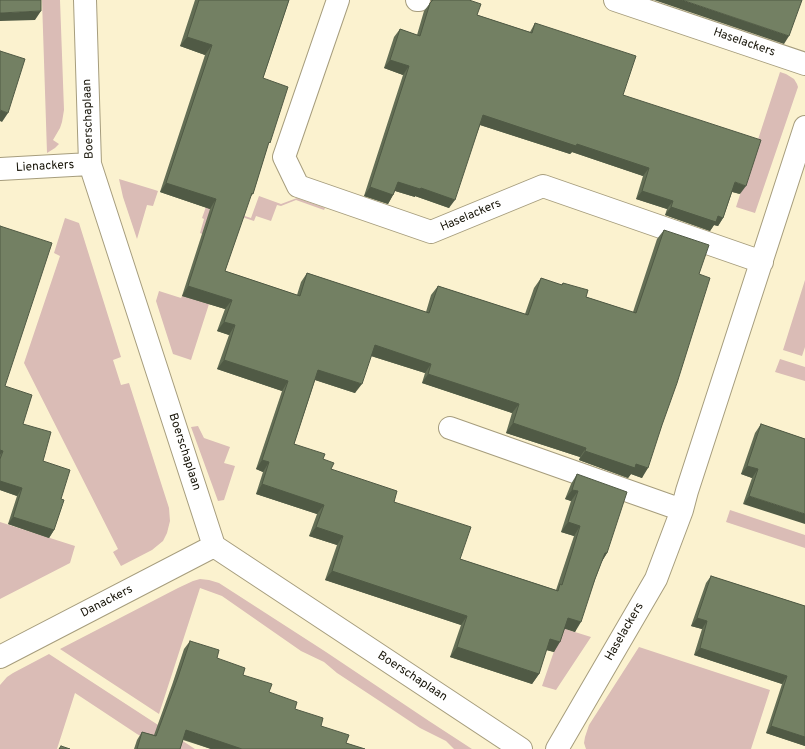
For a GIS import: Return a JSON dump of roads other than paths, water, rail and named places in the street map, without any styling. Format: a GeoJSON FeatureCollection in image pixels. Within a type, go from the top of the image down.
{"type":"FeatureCollection","features":[{"type":"Feature","properties":{"kind":"street","name":"Boerschaplaan"},"geometry":{"type":"LineString","coordinates":[[85,0],[90,164],[214,546],[521,749]]}},
{"type":"Feature","properties":{"kind":"street","name":"Haselackers"},"geometry":{"type":"LineString","coordinates":[[338,0],[284,157],[298,186],[431,232],[543,186],[762,262]]}},
{"type":"Feature","properties":{"kind":"street","name":"Haselackers"},"geometry":{"type":"LineString","coordinates":[[615,0],[805,64]]}},
{"type":"Feature","properties":{"kind":"street","name":"Haselackers"},"geometry":{"type":"LineString","coordinates":[[557,749],[656,579],[682,510],[694,468],[805,127]]}},
{"type":"Feature","properties":{"kind":"street","name":"Lienackers"},"geometry":{"type":"LineString","coordinates":[[0,169],[90,164]]}},
{"type":"Feature","properties":{"kind":"street"},"geometry":{"type":"LineString","coordinates":[[450,428],[682,510]]}},
{"type":"Feature","properties":{"kind":"street","name":"Danackers"},"geometry":{"type":"LineString","coordinates":[[0,657],[214,546]]}}]}
